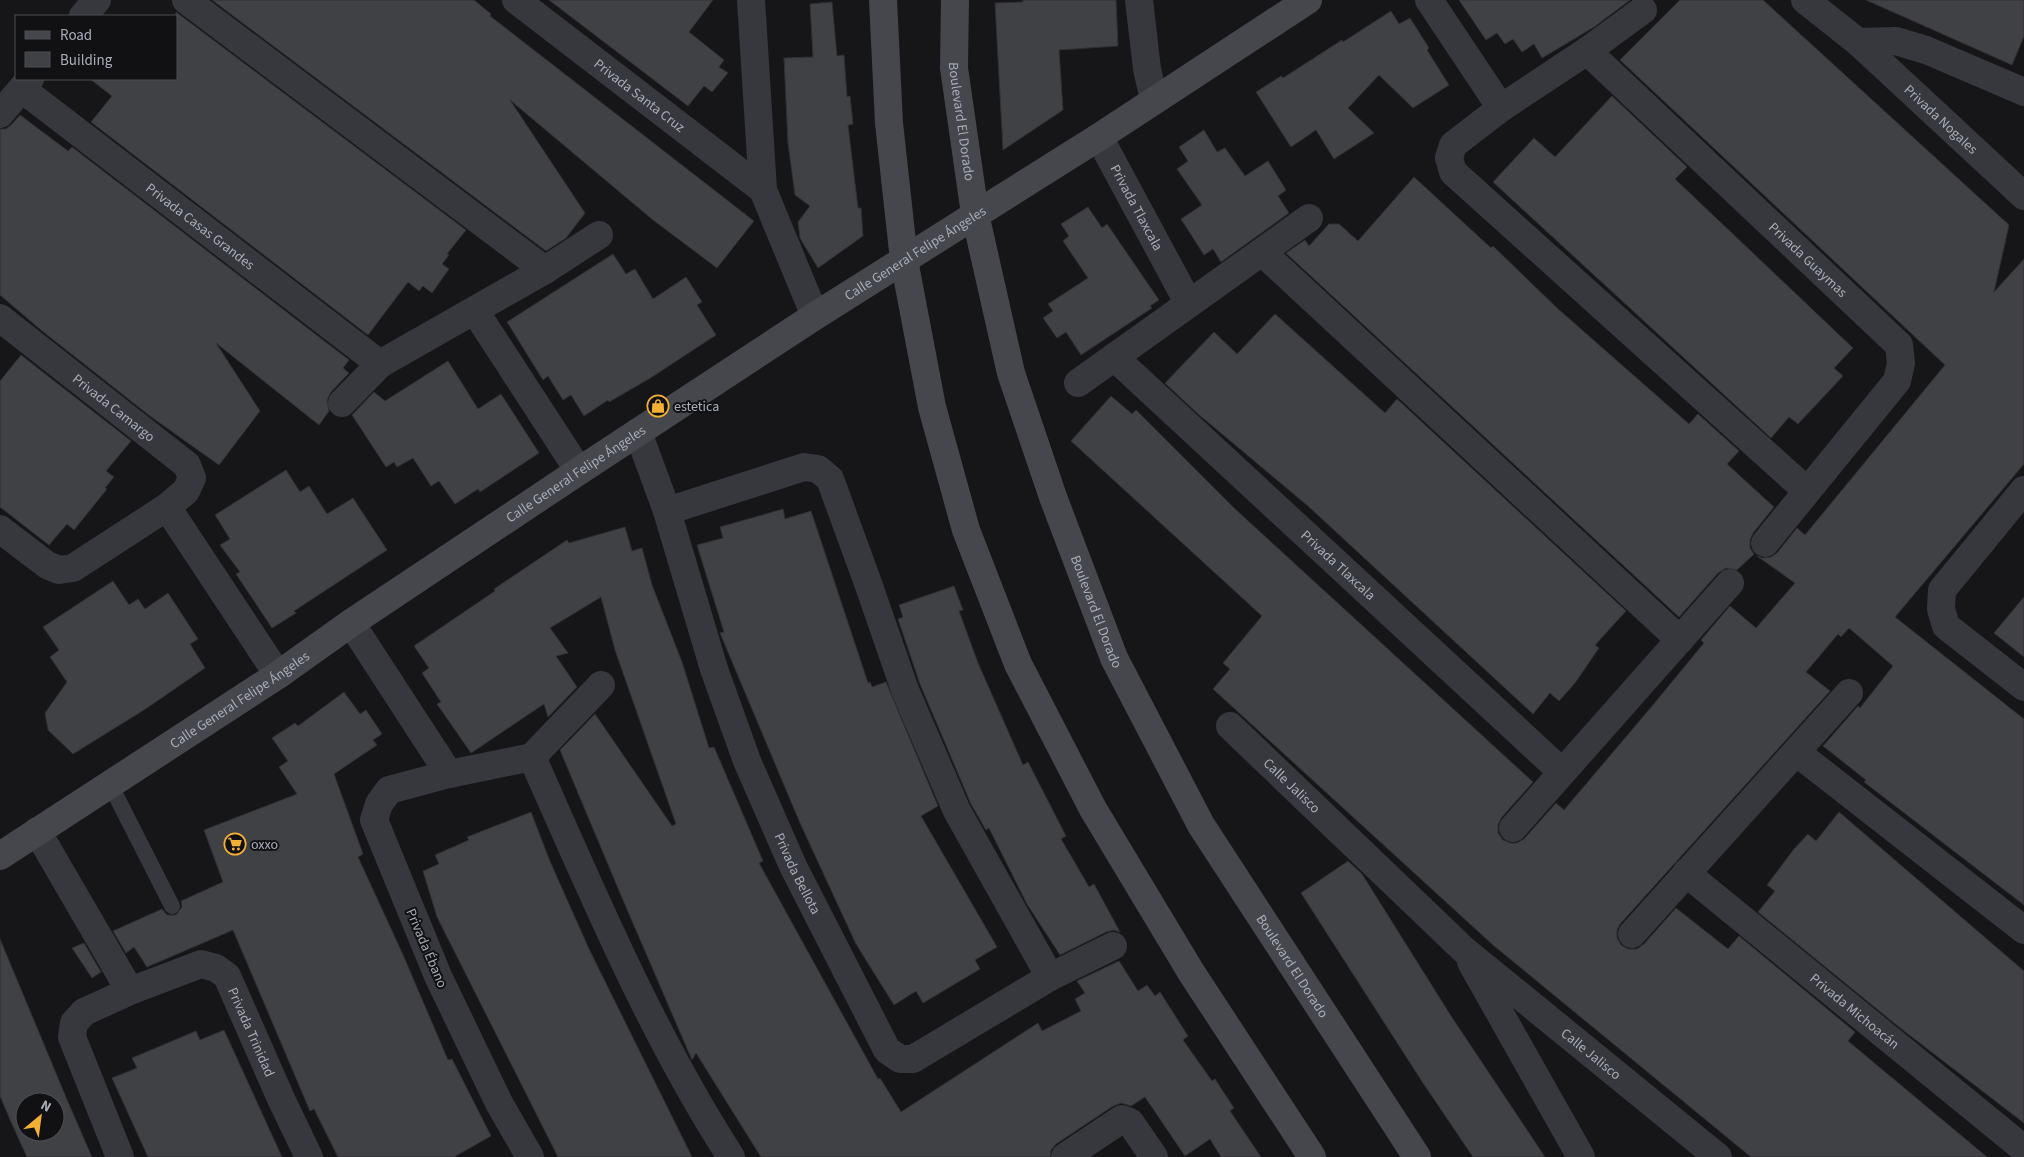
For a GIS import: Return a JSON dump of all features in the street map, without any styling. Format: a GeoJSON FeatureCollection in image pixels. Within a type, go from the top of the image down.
{"type":"FeatureCollection","features":[{"type":"Feature","properties":{"kind":"main road"},"geometry":{"type":"LineString","coordinates":[[883,0],[889,123],[904,260],[932,407],[966,530],[1018,664],[1093,809],[1191,972],[1312,1157]]}},
{"type":"Feature","properties":{"kind":"main road","name":"Boulevard El Dorado"},"geometry":{"type":"LineString","coordinates":[[955,0],[954,68],[975,214],[1011,373],[1053,497],[1114,658],[1201,825],[1416,1157]]}},
{"type":"Feature","properties":{"kind":"main road","name":"Calle General Felipe Ángeles"},"geometry":{"type":"LineString","coordinates":[[0,856],[278,675],[351,623],[815,316],[1099,137],[1308,0]]}},
{"type":"Feature","properties":{"kind":"street"},"geometry":{"type":"LineString","coordinates":[[85,15],[97,0]]}},
{"type":"Feature","properties":{"kind":"street"},"geometry":{"type":"LineString","coordinates":[[186,0],[545,270]]}},
{"type":"Feature","properties":{"kind":"street","name":"Privada Santa Cruz"},"geometry":{"type":"LineString","coordinates":[[516,0],[763,190]]}},
{"type":"Feature","properties":{"kind":"street"},"geometry":{"type":"LineString","coordinates":[[751,0],[763,190],[815,316]]}},
{"type":"Feature","properties":{"kind":"street"},"geometry":{"type":"LineString","coordinates":[[1139,0],[1147,69],[1154,100]]}},
{"type":"Feature","properties":{"kind":"street"},"geometry":{"type":"LineString","coordinates":[[1429,0],[1502,108]]}},
{"type":"Feature","properties":{"kind":"street","name":"Privada Nogales"},"geometry":{"type":"LineString","coordinates":[[1805,0],[1858,42],[2024,196]]}},
{"type":"Feature","properties":{"kind":"street"},"geometry":{"type":"LineString","coordinates":[[1643,10],[1502,108],[1453,145],[1449,158],[1454,172],[1808,491]]}},
{"type":"Feature","properties":{"kind":"street"},"geometry":{"type":"LineString","coordinates":[[1858,42],[1896,41],[1904,43],[1926,50],[2024,92]]}},
{"type":"Feature","properties":{"kind":"street","name":"Privada Guaymas"},"geometry":{"type":"LineString","coordinates":[[1586,51],[1899,345],[1901,363],[1897,382],[1765,543]]}},
{"type":"Feature","properties":{"kind":"street","name":"Privada Casas Grandes"},"geometry":{"type":"LineString","coordinates":[[0,114],[26,84],[380,364]]}},
{"type":"Feature","properties":{"kind":"street","name":"Privada Tlaxcala"},"geometry":{"type":"LineString","coordinates":[[1099,137],[1189,304]]}},
{"type":"Feature","properties":{"kind":"street"},"geometry":{"type":"LineString","coordinates":[[1078,383],[1309,218]]}},
{"type":"Feature","properties":{"kind":"street"},"geometry":{"type":"LineString","coordinates":[[342,403],[380,364],[545,270],[599,235]]}},
{"type":"Feature","properties":{"kind":"street"},"geometry":{"type":"LineString","coordinates":[[1262,252],[1680,640]]}},
{"type":"Feature","properties":{"kind":"street"},"geometry":{"type":"LineString","coordinates":[[475,311],[579,471]]}},
{"type":"Feature","properties":{"kind":"street","name":"Privada Camargo"},"geometry":{"type":"LineString","coordinates":[[0,318],[187,465],[192,478],[186,491],[167,507],[73,568],[59,570],[47,565],[0,529]]}},
{"type":"Feature","properties":{"kind":"street","name":"Privada Tlaxcala"},"geometry":{"type":"LineString","coordinates":[[1114,358],[1562,772]]}},
{"type":"Feature","properties":{"kind":"street","name":"Privada Bellota"},"geometry":{"type":"LineString","coordinates":[[638,432],[668,511],[714,668],[747,761],[793,866],[887,1050],[900,1059],[913,1059],[1050,977],[1113,946]]}},
{"type":"Feature","properties":{"kind":"street"},"geometry":{"type":"LineString","coordinates":[[668,511],[804,467],[818,469],[830,478],[905,690],[957,811],[1050,977]]}},
{"type":"Feature","properties":{"kind":"street"},"geometry":{"type":"LineString","coordinates":[[2024,490],[1942,590],[1941,610],[1946,626],[2024,687]]}},
{"type":"Feature","properties":{"kind":"street"},"geometry":{"type":"LineString","coordinates":[[167,507],[278,675]]}},
{"type":"Feature","properties":{"kind":"street"},"geometry":{"type":"LineString","coordinates":[[1513,828],[1730,583]]}},
{"type":"Feature","properties":{"kind":"street"},"geometry":{"type":"LineString","coordinates":[[351,623],[448,774]]}},
{"type":"Feature","properties":{"kind":"street"},"geometry":{"type":"LineString","coordinates":[[601,685],[532,756],[596,901],[652,1019],[731,1157]]}},
{"type":"Feature","properties":{"kind":"street"},"geometry":{"type":"LineString","coordinates":[[1632,934],[1849,693]]}},
{"type":"Feature","properties":{"kind":"street","name":"Calle Jalisco"},"geometry":{"type":"LineString","coordinates":[[1230,726],[1464,950],[1718,1157]]}},
{"type":"Feature","properties":{"kind":"street"},"geometry":{"type":"LineString","coordinates":[[1796,752],[2024,930]]}},
{"type":"Feature","properties":{"kind":"street","name":"Privada Ébano"},"geometry":{"type":"LineString","coordinates":[[530,1157],[498,1103],[438,976],[374,820],[379,804],[389,790],[448,774],[532,756]]}},
{"type":"Feature","properties":{"kind":"street"},"geometry":{"type":"LineString","coordinates":[[37,831],[130,991]]}},
{"type":"Feature","properties":{"kind":"street","name":"Privada Michoacán"},"geometry":{"type":"LineString","coordinates":[[1686,874],[2019,1145],[2024,1146]]}},
{"type":"Feature","properties":{"kind":"street","name":"Calle Jalisco"},"geometry":{"type":"LineString","coordinates":[[1464,950],[1581,1157]]}},
{"type":"Feature","properties":{"kind":"street","name":"Privada Trinidad"},"geometry":{"type":"LineString","coordinates":[[120,1157],[72,1037],[74,1024],[84,1012],[130,991],[201,964],[216,968],[227,976],[309,1157]]}},
{"type":"Feature","properties":{"kind":"street"},"geometry":{"type":"LineString","coordinates":[[1064,1157],[1122,1119],[1126,1119],[1154,1157]]}},
{"type":"Feature","properties":{"kind":"lane"},"geometry":{"type":"LineString","coordinates":[[110,784],[172,906]]}},
{"type":"Feature","properties":{"kind":"building"},"geometry":{"type":"Polygon","coordinates":[[[212,0],[474,0],[491,14],[490,16],[754,221],[717,268],[653,220],[510,100],[585,213],[566,238],[546,251],[212,0]]]}},
{"type":"Feature","properties":{"kind":"building"},"geometry":{"type":"Polygon","coordinates":[[[549,0],[713,0],[689,32],[724,60],[719,67],[728,73],[712,92],[704,86],[688,106],[549,0]]]}},
{"type":"Feature","properties":{"kind":"building"},"geometry":{"type":"Polygon","coordinates":[[[1023,0],[1116,0],[1118,46],[1059,50],[1063,110],[1003,150],[995,3],[1023,2],[1023,0]]]}},
{"type":"Feature","properties":{"kind":"building"},"geometry":{"type":"Polygon","coordinates":[[[1459,0],[1630,0],[1594,27],[1542,58],[1534,44],[1522,52],[1513,39],[1505,44],[1497,33],[1486,40],[1459,0]]]}},
{"type":"Feature","properties":{"kind":"building"},"geometry":{"type":"Polygon","coordinates":[[[1680,0],[1763,0],[2009,225],[1994,292],[2024,259],[2024,464],[1895,617],[2024,719],[2024,905],[1864,782],[1866,780],[1823,746],[1858,706],[1860,708],[1893,666],[1849,628],[1841,637],[1838,634],[1806,672],[1830,691],[1620,924],[1617,930],[1617,938],[1621,945],[1628,949],[1637,949],[1644,944],[1676,908],[1728,949],[1739,936],[1855,1032],[1848,1041],[1987,1157],[1751,1157],[1493,945],[1213,689],[1230,669],[1223,663],[1262,616],[1071,441],[1111,396],[1132,414],[1136,410],[1234,508],[1533,782],[1501,818],[1498,825],[1498,833],[1503,840],[1517,843],[1524,839],[1556,803],[1564,810],[1704,643],[1701,640],[1730,606],[1756,628],[1795,583],[1757,556],[1763,558],[1771,557],[1777,553],[1797,528],[1805,535],[1945,365],[1620,60],[1680,0]]]}},
{"type":"Feature","properties":{"kind":"building"},"geometry":{"type":"Polygon","coordinates":[[[1866,0],[2024,0],[2024,36],[2012,65],[1866,0]]]}},
{"type":"Feature","properties":{"kind":"building"},"geometry":{"type":"Polygon","coordinates":[[[832,2],[837,56],[844,55],[847,97],[850,96],[853,124],[848,125],[858,208],[861,208],[863,236],[818,268],[800,238],[798,222],[810,206],[795,195],[788,143],[784,58],[813,57],[810,4],[832,2]]]}},
{"type":"Feature","properties":{"kind":"building"},"geometry":{"type":"Polygon","coordinates":[[[1391,11],[1399,24],[1410,18],[1449,85],[1413,108],[1379,75],[1348,108],[1374,133],[1334,159],[1316,130],[1291,147],[1256,92],[1281,76],[1283,78],[1342,40],[1343,42],[1391,11]]]}},
{"type":"Feature","properties":{"kind":"building"},"geometry":{"type":"Polygon","coordinates":[[[176,12],[466,230],[447,254],[449,255],[442,264],[449,269],[432,293],[423,286],[419,291],[408,282],[368,335],[91,122],[112,96],[91,80],[178,80],[178,15],[176,15],[176,12]]]}},
{"type":"Feature","properties":{"kind":"building"},"geometry":{"type":"Polygon","coordinates":[[[1612,96],[1687,167],[1675,179],[1853,348],[1834,368],[1843,376],[1798,424],[1789,417],[1771,438],[1493,182],[1534,138],[1555,157],[1612,96]]]}},
{"type":"Feature","properties":{"kind":"building"},"geometry":{"type":"Polygon","coordinates":[[[20,115],[68,151],[72,147],[349,360],[343,368],[349,373],[331,392],[327,400],[329,411],[319,425],[216,343],[260,411],[219,465],[150,416],[0,295],[0,129],[6,129],[20,115]]]}},
{"type":"Feature","properties":{"kind":"building"},"geometry":{"type":"Polygon","coordinates":[[[1204,130],[1217,152],[1225,148],[1245,176],[1268,161],[1286,190],[1278,196],[1289,213],[1221,262],[1213,249],[1204,255],[1181,219],[1202,205],[1177,169],[1188,161],[1179,147],[1204,130]]]}},
{"type":"Feature","properties":{"kind":"building"},"geometry":{"type":"Polygon","coordinates":[[[1414,177],[1491,248],[1493,246],[1557,308],[1689,424],[1698,414],[1739,451],[1727,464],[1774,507],[1753,533],[1750,540],[1750,548],[1754,554],[1737,570],[1726,568],[1718,573],[1679,617],[1286,253],[1305,240],[1309,246],[1329,224],[1339,224],[1358,241],[1414,177]]]}},
{"type":"Feature","properties":{"kind":"building"},"geometry":{"type":"Polygon","coordinates":[[[1088,207],[1102,228],[1107,224],[1159,300],[1150,306],[1152,308],[1081,355],[1066,332],[1057,338],[1043,318],[1053,311],[1048,304],[1088,278],[1063,241],[1069,236],[1061,224],[1088,207]]]}},
{"type":"Feature","properties":{"kind":"building"},"geometry":{"type":"Polygon","coordinates":[[[613,254],[626,274],[635,269],[653,299],[686,277],[702,302],[697,305],[716,335],[652,377],[609,402],[608,400],[584,416],[571,395],[563,400],[548,376],[543,380],[507,322],[613,254]]]}},
{"type":"Feature","properties":{"kind":"building"},"geometry":{"type":"Polygon","coordinates":[[[1275,314],[1385,413],[1397,399],[1626,611],[1595,645],[1599,648],[1575,683],[1559,701],[1550,693],[1533,714],[1308,506],[1197,413],[1165,383],[1214,332],[1237,354],[1275,314]]]}},
{"type":"Feature","properties":{"kind":"building"},"geometry":{"type":"Polygon","coordinates":[[[21,355],[131,441],[106,471],[114,477],[105,488],[107,489],[74,530],[67,524],[49,545],[0,507],[0,381],[21,355]]]}},
{"type":"Feature","properties":{"kind":"building"},"geometry":{"type":"Polygon","coordinates":[[[448,361],[478,409],[501,394],[539,453],[480,492],[478,489],[455,504],[439,481],[431,486],[413,458],[397,467],[394,462],[386,467],[352,415],[374,392],[385,401],[448,361]]]}},
{"type":"Feature","properties":{"kind":"building"},"geometry":{"type":"Polygon","coordinates":[[[286,470],[300,492],[309,486],[327,514],[353,498],[387,550],[294,611],[296,613],[272,628],[236,574],[240,572],[220,545],[230,539],[215,515],[286,470]]]}},
{"type":"Feature","properties":{"kind":"building"},"geometry":{"type":"Polygon","coordinates":[[[783,509],[785,519],[811,511],[868,683],[870,682],[872,687],[886,682],[938,806],[921,816],[997,947],[975,960],[980,969],[923,1003],[916,991],[894,1005],[856,944],[800,823],[720,633],[724,632],[697,545],[723,538],[720,527],[783,509]]]}},
{"type":"Feature","properties":{"kind":"building"},"geometry":{"type":"Polygon","coordinates":[[[625,527],[632,551],[642,548],[652,585],[682,662],[709,748],[714,747],[763,861],[759,863],[878,1079],[880,1078],[901,1112],[1038,1023],[1042,1031],[1081,1011],[1075,999],[1085,993],[1077,981],[1119,961],[1138,991],[1147,985],[1155,996],[1160,992],[1188,1036],[1183,1040],[1212,1081],[1215,1079],[1234,1108],[1230,1111],[1261,1157],[1221,1157],[1210,1139],[1185,1156],[1145,1097],[1131,1106],[1121,1103],[1113,1106],[1056,1144],[1051,1150],[1050,1157],[761,1157],[696,1053],[692,1060],[560,750],[595,714],[672,826],[676,824],[615,650],[601,597],[550,628],[568,653],[556,656],[577,687],[548,717],[544,704],[471,753],[437,704],[441,702],[422,673],[429,668],[414,646],[567,540],[569,543],[625,527]]]}},
{"type":"Feature","properties":{"kind":"building"},"geometry":{"type":"Polygon","coordinates":[[[113,581],[129,605],[138,599],[145,609],[168,593],[198,639],[190,644],[205,668],[147,708],[73,754],[48,730],[45,713],[67,682],[50,657],[59,650],[43,627],[113,581]]]}},
{"type":"Feature","properties":{"kind":"building"},"geometry":{"type":"Polygon","coordinates":[[[954,586],[963,610],[959,611],[978,663],[1023,765],[1028,762],[1066,836],[1061,839],[1089,887],[1094,884],[1120,932],[1114,930],[1106,932],[1060,955],[1027,904],[989,828],[986,830],[971,804],[920,684],[898,619],[903,617],[899,605],[954,586]]]}},
{"type":"Feature","properties":{"kind":"building"},"geometry":{"type":"Polygon","coordinates":[[[2024,597],[2024,657],[1994,633],[2024,597]]]}},
{"type":"Feature","properties":{"kind":"building"},"geometry":{"type":"Polygon","coordinates":[[[344,692],[360,714],[366,710],[382,734],[373,740],[377,745],[334,774],[363,854],[358,857],[404,957],[448,1060],[452,1059],[491,1136],[454,1157],[338,1157],[314,1109],[310,1111],[233,930],[147,967],[134,947],[126,953],[113,931],[162,909],[167,915],[176,915],[182,907],[181,901],[223,882],[204,830],[297,794],[279,767],[288,761],[272,738],[295,723],[298,726],[344,692]]]}},
{"type":"Feature","properties":{"kind":"building"},"geometry":{"type":"Polygon","coordinates":[[[531,812],[549,859],[589,949],[692,1157],[558,1157],[437,917],[423,871],[439,864],[435,855],[469,840],[467,837],[531,812]]]}},
{"type":"Feature","properties":{"kind":"building"},"geometry":{"type":"Polygon","coordinates":[[[1839,812],[2024,971],[2024,1123],[1899,1027],[1758,912],[1775,891],[1767,885],[1794,849],[1808,834],[1816,841],[1839,812]]]}},
{"type":"Feature","properties":{"kind":"building"},"geometry":{"type":"Polygon","coordinates":[[[1348,861],[1362,874],[1451,1016],[1545,1157],[1473,1157],[1423,1083],[1301,893],[1348,861]]]}},
{"type":"Feature","properties":{"kind":"building"},"geometry":{"type":"Polygon","coordinates":[[[0,939],[64,1092],[15,1092],[15,1131],[0,1096],[0,939]]]}},
{"type":"Feature","properties":{"kind":"building"},"geometry":{"type":"Polygon","coordinates":[[[84,943],[101,972],[92,978],[72,948],[84,943]]]}},
{"type":"Feature","properties":{"kind":"building"},"geometry":{"type":"Polygon","coordinates":[[[224,1030],[282,1157],[148,1157],[112,1078],[137,1068],[132,1058],[196,1031],[200,1040],[224,1030]]]}},
{"type":"Feature","properties":{"kind":"building"},"geometry":{"type":"Polygon","coordinates":[[[65,1095],[92,1157],[27,1157],[20,1142],[65,1142],[65,1095]]]}},
{"type":"Feature","properties":{"kind":"place","name":"estetica"},"geometry":{"type":"Point","coordinates":[658,406]}},
{"type":"Feature","properties":{"kind":"place","name":"oxxo"},"geometry":{"type":"Point","coordinates":[235,844]}}]}
